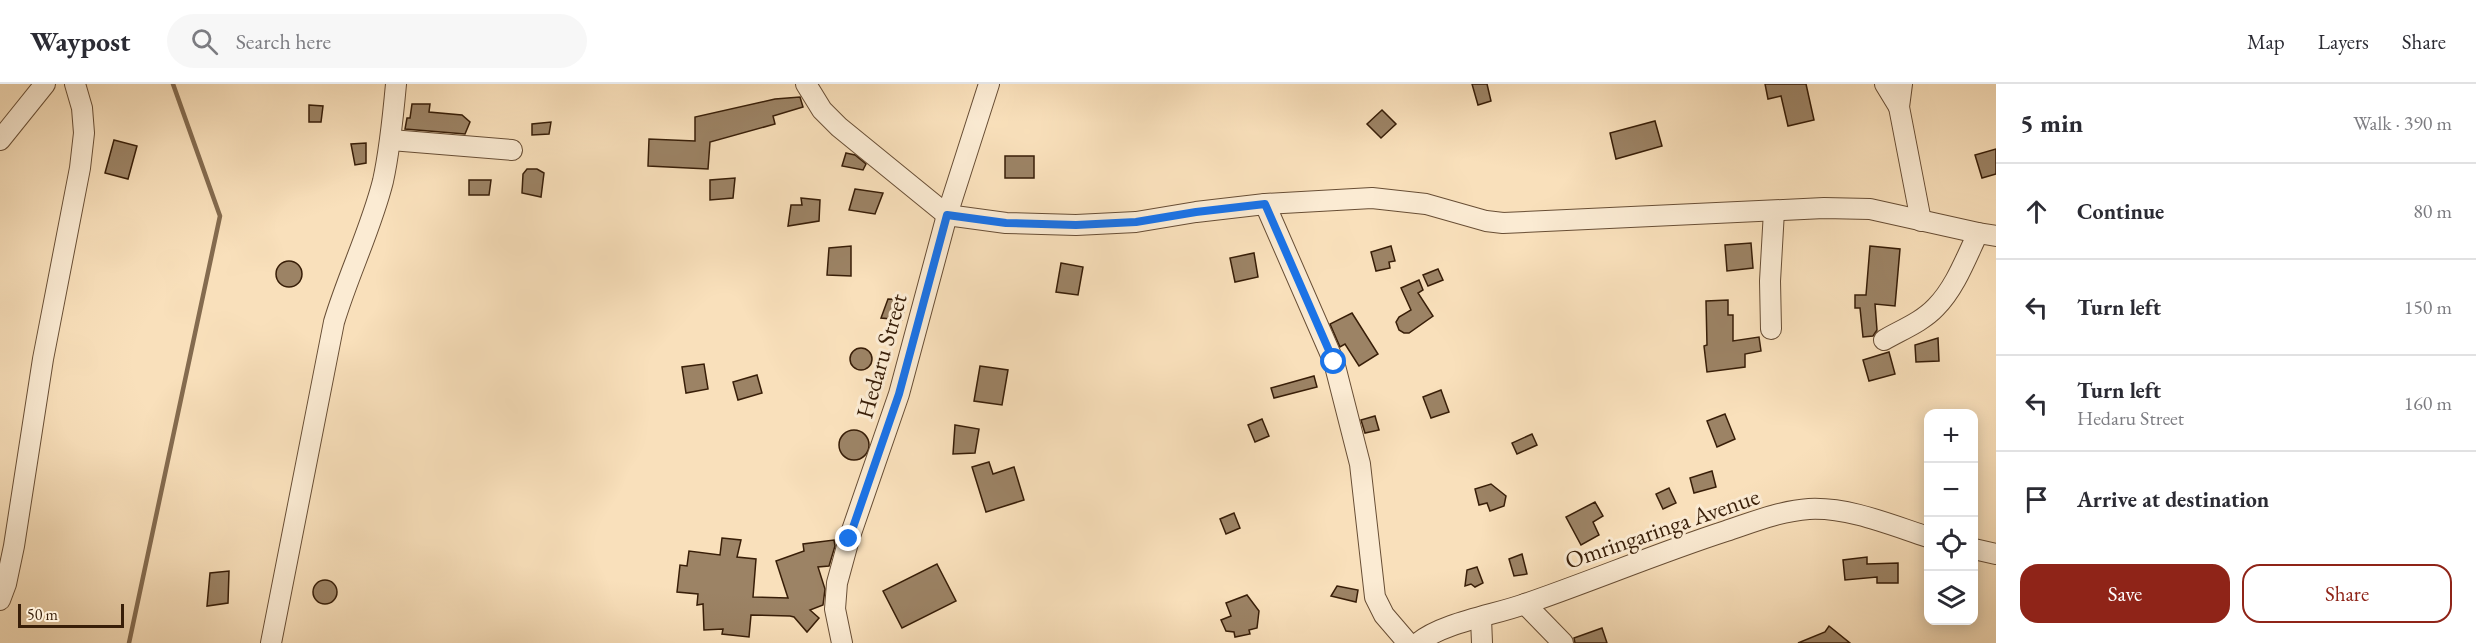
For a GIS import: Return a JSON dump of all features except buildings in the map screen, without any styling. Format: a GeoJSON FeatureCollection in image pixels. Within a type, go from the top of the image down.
{"type":"FeatureCollection","features":[{"type":"Feature","properties":{"kind":"street"},"geometry":{"type":"LineString","coordinates":[[0,140],[45,84]]}},
{"type":"Feature","properties":{"kind":"street"},"geometry":{"type":"LineString","coordinates":[[0,600],[14,546],[43,359],[80,168],[84,133],[82,108],[75,84]]}},
{"type":"Feature","properties":{"kind":"street"},"geometry":{"type":"LineString","coordinates":[[271,643],[334,322],[382,183],[391,140],[396,84]]}},
{"type":"Feature","properties":{"kind":"street"},"geometry":{"type":"LineString","coordinates":[[806,84],[822,110],[839,127],[947,215],[1006,223],[1076,225],[1136,222],[1265,204],[1372,198],[1426,204],[1486,221],[1503,223],[1824,208],[1870,209],[1987,234],[1936,307],[1923,318],[1884,340]]}},
{"type":"Feature","properties":{"kind":"street","name":"Hedaru Street"},"geometry":{"type":"LineString","coordinates":[[842,643],[835,609],[837,583],[849,539],[899,394],[947,215],[989,84]]}},
{"type":"Feature","properties":{"kind":"street"},"geometry":{"type":"LineString","coordinates":[[1885,84],[1899,107]]}},
{"type":"Feature","properties":{"kind":"street"},"geometry":{"type":"LineString","coordinates":[[1902,84],[1899,107],[1921,221]]}},
{"type":"Feature","properties":{"kind":"street"},"geometry":{"type":"LineString","coordinates":[[391,140],[512,150]]}},
{"type":"Feature","properties":{"kind":"street"},"geometry":{"type":"LineString","coordinates":[[1265,204],[1334,362],[1360,464],[1368,517],[1375,597],[1384,615],[1408,643]]}},
{"type":"Feature","properties":{"kind":"street"},"geometry":{"type":"LineString","coordinates":[[1771,329],[1770,281],[1774,211]]}},
{"type":"Feature","properties":{"kind":"street","name":"Omringaringa Avenue"},"geometry":{"type":"LineString","coordinates":[[1419,643],[1425,637],[1449,627],[1526,604],[1691,542],[1781,513],[1809,509],[1834,510],[1924,536]]}},
{"type":"Feature","properties":{"kind":"street"},"geometry":{"type":"LineString","coordinates":[[1978,550],[1996,554]]}},
{"type":"Feature","properties":{"kind":"street"},"geometry":{"type":"LineString","coordinates":[[1526,604],[1563,643]]}},
{"type":"Feature","properties":{"kind":"street"},"geometry":{"type":"LineString","coordinates":[[1481,618],[1482,643]]}},
{"type":"Feature","properties":{"kind":"waterway"},"geometry":{"type":"LineString","coordinates":[[129,643],[220,216],[173,84]]}},
{"type":"Feature","properties":{"kind":"route"},"geometry":{"type":"LineString","coordinates":[[849,539],[899,394],[947,215],[1006,223],[1076,225],[1136,222],[1265,204],[1334,362]]}}]}
